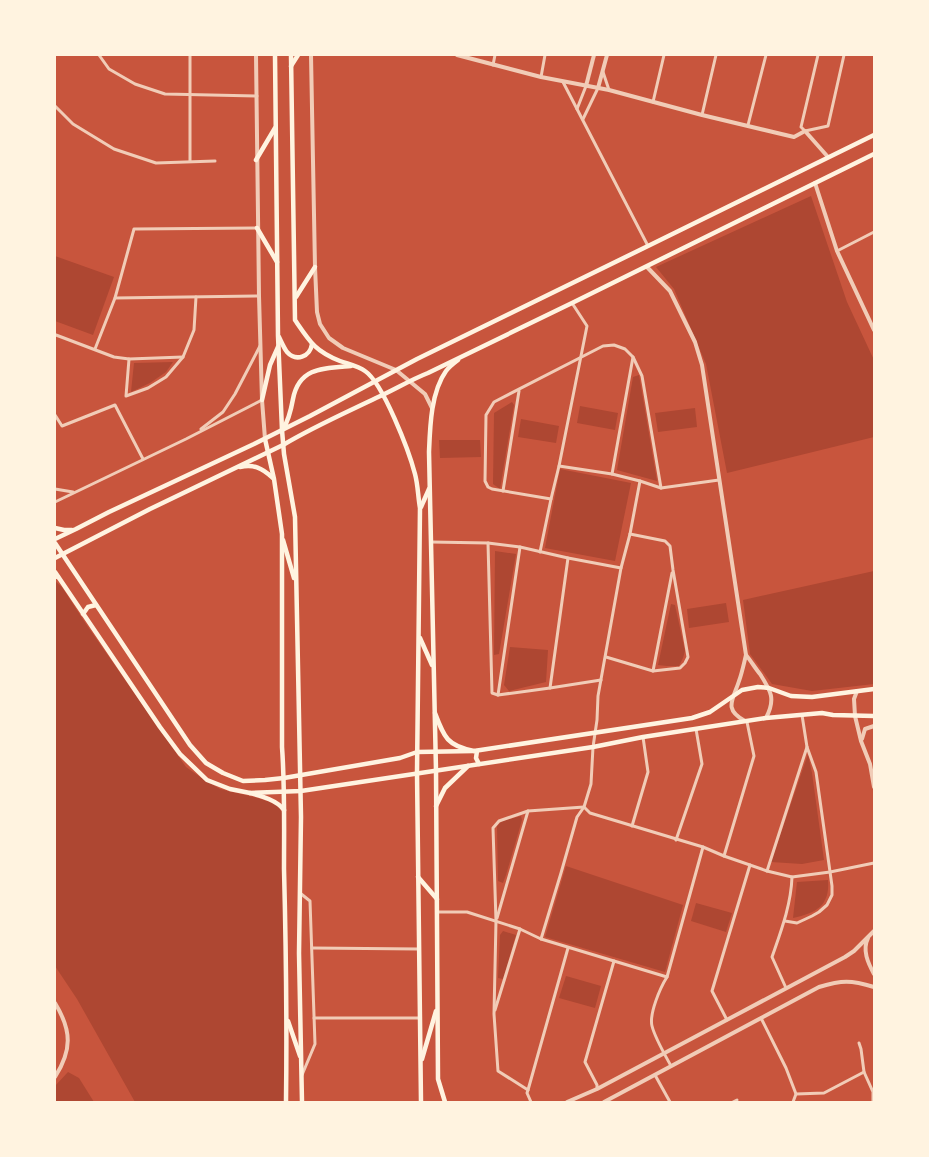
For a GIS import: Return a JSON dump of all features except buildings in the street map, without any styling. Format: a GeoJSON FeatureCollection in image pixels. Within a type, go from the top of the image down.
{"type":"FeatureCollection","features":[{"type":"Feature","properties":{"kind":"main road"},"geometry":{"type":"LineString","coordinates":[[274,55],[278,346],[283,445],[295,517],[301,775],[300,956],[302,1102]]}},
{"type":"Feature","properties":{"kind":"main road"},"geometry":{"type":"LineString","coordinates":[[290,55],[295,320],[312,344],[330,357],[365,371],[375,381],[395,421],[415,475],[420,508],[417,752],[420,1102]]}},
{"type":"Feature","properties":{"kind":"main road"},"geometry":{"type":"LineString","coordinates":[[291,67],[298,55]]}},
{"type":"Feature","properties":{"kind":"main road"},"geometry":{"type":"LineString","coordinates":[[256,160],[276,126]]}},
{"type":"Feature","properties":{"kind":"main road"},"geometry":{"type":"LineString","coordinates":[[55,539],[265,439],[396,370],[874,135]]}},
{"type":"Feature","properties":{"kind":"main road"},"geometry":{"type":"LineString","coordinates":[[55,558],[150,509],[383,395],[409,380],[647,267],[874,154]]}},
{"type":"Feature","properties":{"kind":"main road"},"geometry":{"type":"LineString","coordinates":[[257,228],[278,263]]}},
{"type":"Feature","properties":{"kind":"main road"},"geometry":{"type":"LineString","coordinates":[[295,298],[315,267]]}},
{"type":"Feature","properties":{"kind":"main road"},"geometry":{"type":"LineString","coordinates":[[278,336],[287,352],[298,357],[305,357],[312,344]]}},
{"type":"Feature","properties":{"kind":"main road"},"geometry":{"type":"LineString","coordinates":[[262,400],[270,365],[278,346]]}},
{"type":"Feature","properties":{"kind":"main road"},"geometry":{"type":"LineString","coordinates":[[449,1102],[444,1100],[438,1079],[436,770],[429,450],[432,408],[439,384],[446,371],[460,357]]}},
{"type":"Feature","properties":{"kind":"main road"},"geometry":{"type":"LineString","coordinates":[[282,430],[288,421],[295,389],[304,377],[319,369],[353,366]]}},
{"type":"Feature","properties":{"kind":"main road"},"geometry":{"type":"LineString","coordinates":[[265,439],[274,479],[282,534],[296,584]]}},
{"type":"Feature","properties":{"kind":"main road"},"geometry":{"type":"LineString","coordinates":[[234,468],[250,465],[266,471],[274,479]]}},
{"type":"Feature","properties":{"kind":"main road"},"geometry":{"type":"LineString","coordinates":[[420,508],[430,487]]}},
{"type":"Feature","properties":{"kind":"main road"},"geometry":{"type":"LineString","coordinates":[[55,528],[76,530]]}},
{"type":"Feature","properties":{"kind":"main road"},"geometry":{"type":"LineString","coordinates":[[282,534],[282,747],[287,1018],[286,1102]]}},
{"type":"Feature","properties":{"kind":"main road"},"geometry":{"type":"LineString","coordinates":[[55,543],[190,745],[206,763],[223,773],[243,781],[284,778],[400,758],[417,752],[476,751],[692,718],[710,712],[742,690],[758,687],[769,688],[791,696],[812,697],[874,688]]}},
{"type":"Feature","properties":{"kind":"main road"},"geometry":{"type":"LineString","coordinates":[[56,575],[180,754],[207,780],[230,789],[265,798],[282,807],[284,811]]}},
{"type":"Feature","properties":{"kind":"main road"},"geometry":{"type":"LineString","coordinates":[[83,614],[88,607],[96,605]]}},
{"type":"Feature","properties":{"kind":"main road"},"geometry":{"type":"LineString","coordinates":[[419,634],[433,669]]}},
{"type":"Feature","properties":{"kind":"main road"},"geometry":{"type":"LineString","coordinates":[[434,710],[446,737],[453,744],[462,749],[476,751]]}},
{"type":"Feature","properties":{"kind":"main road"},"geometry":{"type":"LineString","coordinates":[[250,793],[301,791],[593,747],[643,737],[766,718],[822,713],[874,716]]}},
{"type":"Feature","properties":{"kind":"main road"},"geometry":{"type":"LineString","coordinates":[[476,751],[476,758],[479,764]]}},
{"type":"Feature","properties":{"kind":"main road"},"geometry":{"type":"LineString","coordinates":[[436,808],[445,788],[468,766]]}},
{"type":"Feature","properties":{"kind":"main road"},"geometry":{"type":"LineString","coordinates":[[230,789],[233,777]]}},
{"type":"Feature","properties":{"kind":"main road"},"geometry":{"type":"LineString","coordinates":[[418,877],[437,898]]}},
{"type":"Feature","properties":{"kind":"main road"},"geometry":{"type":"LineString","coordinates":[[420,1065],[438,1004]]}},
{"type":"Feature","properties":{"kind":"main road"},"geometry":{"type":"LineString","coordinates":[[287,1018],[302,1060]]}},
{"type":"Feature","properties":{"kind":"street"},"geometry":{"type":"LineString","coordinates":[[99,55],[109,69],[135,84],[165,94],[257,96]]}},
{"type":"Feature","properties":{"kind":"street"},"geometry":{"type":"LineString","coordinates":[[190,55],[190,161]]}},
{"type":"Feature","properties":{"kind":"street"},"geometry":{"type":"LineString","coordinates":[[256,55],[257,228],[262,400],[265,439]]}},
{"type":"Feature","properties":{"kind":"street"},"geometry":{"type":"LineString","coordinates":[[310,55],[316,312],[320,324],[329,338],[343,348],[396,370],[424,394],[432,408]]}},
{"type":"Feature","properties":{"kind":"street"},"geometry":{"type":"LineString","coordinates":[[457,55],[541,77],[609,90],[794,137],[805,131],[828,126],[844,55]]}},
{"type":"Feature","properties":{"kind":"street"},"geometry":{"type":"LineString","coordinates":[[493,65],[495,55]]}},
{"type":"Feature","properties":{"kind":"street"},"geometry":{"type":"LineString","coordinates":[[541,77],[545,55]]}},
{"type":"Feature","properties":{"kind":"street"},"geometry":{"type":"LineString","coordinates":[[577,110],[586,86],[594,55]]}},
{"type":"Feature","properties":{"kind":"street"},"geometry":{"type":"LineString","coordinates":[[582,120],[598,88],[607,55]]}},
{"type":"Feature","properties":{"kind":"street"},"geometry":{"type":"LineString","coordinates":[[653,102],[664,55]]}},
{"type":"Feature","properties":{"kind":"street"},"geometry":{"type":"LineString","coordinates":[[702,114],[716,55]]}},
{"type":"Feature","properties":{"kind":"street"},"geometry":{"type":"LineString","coordinates":[[748,125],[766,55]]}},
{"type":"Feature","properties":{"kind":"street"},"geometry":{"type":"LineString","coordinates":[[818,55],[801,127],[828,157]]}},
{"type":"Feature","properties":{"kind":"street"},"geometry":{"type":"LineString","coordinates":[[602,71],[609,90]]}},
{"type":"Feature","properties":{"kind":"street"},"geometry":{"type":"LineString","coordinates":[[563,82],[648,246]]}},
{"type":"Feature","properties":{"kind":"street"},"geometry":{"type":"LineString","coordinates":[[55,106],[74,124],[114,149],[156,163],[215,161]]}},
{"type":"Feature","properties":{"kind":"street"},"geometry":{"type":"LineString","coordinates":[[815,183],[837,250],[874,330]]}},
{"type":"Feature","properties":{"kind":"street"},"geometry":{"type":"LineString","coordinates":[[95,349],[115,298],[134,230],[257,228]]}},
{"type":"Feature","properties":{"kind":"street"},"geometry":{"type":"LineString","coordinates":[[837,250],[874,232]]}},
{"type":"Feature","properties":{"kind":"street"},"geometry":{"type":"LineString","coordinates":[[647,267],[670,291],[695,342],[702,365],[746,655],[732,697],[732,708],[736,716],[747,722],[754,756],[724,856]]}},
{"type":"Feature","properties":{"kind":"street"},"geometry":{"type":"LineString","coordinates":[[115,298],[259,296]]}},
{"type":"Feature","properties":{"kind":"street"},"geometry":{"type":"LineString","coordinates":[[129,359],[126,396],[148,388],[166,377],[183,358],[194,330],[196,297]]}},
{"type":"Feature","properties":{"kind":"street"},"geometry":{"type":"LineString","coordinates":[[540,552],[587,326],[572,303]]}},
{"type":"Feature","properties":{"kind":"street"},"geometry":{"type":"LineString","coordinates":[[55,335],[114,357],[129,359],[183,358]]}},
{"type":"Feature","properties":{"kind":"street"},"geometry":{"type":"LineString","coordinates":[[551,499],[488,487],[485,481],[486,415],[494,402],[603,346],[614,345],[625,349],[633,357],[642,376],[661,488]]}},
{"type":"Feature","properties":{"kind":"street"},"geometry":{"type":"LineString","coordinates":[[186,439],[223,412],[261,346]]}},
{"type":"Feature","properties":{"kind":"street"},"geometry":{"type":"LineString","coordinates":[[612,474],[633,357]]}},
{"type":"Feature","properties":{"kind":"street"},"geometry":{"type":"LineString","coordinates":[[503,491],[520,390]]}},
{"type":"Feature","properties":{"kind":"street"},"geometry":{"type":"LineString","coordinates":[[55,502],[262,400]]}},
{"type":"Feature","properties":{"kind":"street"},"geometry":{"type":"LineString","coordinates":[[55,415],[62,426],[114,404],[143,459]]}},
{"type":"Feature","properties":{"kind":"street"},"geometry":{"type":"LineString","coordinates":[[559,466],[612,474],[661,488],[719,480]]}},
{"type":"Feature","properties":{"kind":"street"},"geometry":{"type":"LineString","coordinates":[[541,939],[577,817],[584,807],[591,784],[598,696],[621,568],[630,534],[640,481]]}},
{"type":"Feature","properties":{"kind":"street"},"geometry":{"type":"LineString","coordinates":[[55,489],[74,492]]}},
{"type":"Feature","properties":{"kind":"street"},"geometry":{"type":"LineString","coordinates":[[606,657],[653,671],[680,668],[688,657],[670,546],[665,541],[630,534]]}},
{"type":"Feature","properties":{"kind":"street"},"geometry":{"type":"LineString","coordinates":[[431,542],[488,543],[520,547],[621,568]]}},
{"type":"Feature","properties":{"kind":"street"},"geometry":{"type":"LineString","coordinates":[[488,543],[492,693],[498,695],[601,680]]}},
{"type":"Feature","properties":{"kind":"street"},"geometry":{"type":"LineString","coordinates":[[498,695],[520,547]]}},
{"type":"Feature","properties":{"kind":"street"},"geometry":{"type":"LineString","coordinates":[[550,688],[568,558]]}},
{"type":"Feature","properties":{"kind":"street"},"geometry":{"type":"LineString","coordinates":[[653,671],[673,570]]}},
{"type":"Feature","properties":{"kind":"street"},"geometry":{"type":"LineString","coordinates":[[746,655],[769,688],[772,700],[770,711],[766,718]]}},
{"type":"Feature","properties":{"kind":"street"},"geometry":{"type":"LineString","coordinates":[[856,691],[854,699],[855,716],[861,741],[870,764],[874,787]]}},
{"type":"Feature","properties":{"kind":"street"},"geometry":{"type":"LineString","coordinates":[[785,921],[797,923],[812,916],[827,905],[832,895],[816,772],[807,747],[802,715]]}},
{"type":"Feature","properties":{"kind":"street"},"geometry":{"type":"LineString","coordinates":[[861,741],[865,729],[874,726]]}},
{"type":"Feature","properties":{"kind":"street"},"geometry":{"type":"LineString","coordinates":[[676,840],[702,764],[696,730]]}},
{"type":"Feature","properties":{"kind":"street"},"geometry":{"type":"LineString","coordinates":[[632,826],[648,772],[643,737]]}},
{"type":"Feature","properties":{"kind":"street"},"geometry":{"type":"LineString","coordinates":[[766,871],[807,747]]}},
{"type":"Feature","properties":{"kind":"street"},"geometry":{"type":"LineString","coordinates":[[528,1090],[498,1071],[494,1014],[496,921],[493,828],[499,821],[528,811],[584,807],[590,813],[703,848],[766,871],[792,877],[874,864]]}},
{"type":"Feature","properties":{"kind":"street"},"geometry":{"type":"LineString","coordinates":[[496,921],[528,811]]}},
{"type":"Feature","properties":{"kind":"street"},"geometry":{"type":"LineString","coordinates":[[671,1066],[652,1026],[652,1018],[661,985],[667,977],[703,848]]}},
{"type":"Feature","properties":{"kind":"street"},"geometry":{"type":"LineString","coordinates":[[728,1020],[712,991],[750,865]]}},
{"type":"Feature","properties":{"kind":"street"},"geometry":{"type":"LineString","coordinates":[[786,988],[772,957],[785,921],[792,877]]}},
{"type":"Feature","properties":{"kind":"street"},"geometry":{"type":"LineString","coordinates":[[300,893],[310,901],[315,1044],[302,1075]]}},
{"type":"Feature","properties":{"kind":"street"},"geometry":{"type":"LineString","coordinates":[[437,912],[467,912],[520,929],[541,939],[568,948],[667,977]]}},
{"type":"Feature","properties":{"kind":"street"},"geometry":{"type":"LineString","coordinates":[[494,1014],[520,929]]}},
{"type":"Feature","properties":{"kind":"street"},"geometry":{"type":"LineString","coordinates":[[567,1102],[597,1089],[845,957],[854,951],[873,931]]}},
{"type":"Feature","properties":{"kind":"street"},"geometry":{"type":"LineString","coordinates":[[873,931],[865,944],[865,951],[874,974]]}},
{"type":"Feature","properties":{"kind":"street"},"geometry":{"type":"LineString","coordinates":[[312,948],[419,950]]}},
{"type":"Feature","properties":{"kind":"street"},"geometry":{"type":"LineString","coordinates":[[531,1102],[527,1093],[568,948]]}},
{"type":"Feature","properties":{"kind":"street"},"geometry":{"type":"LineString","coordinates":[[597,1089],[597,1085],[584,1062],[614,961]]}},
{"type":"Feature","properties":{"kind":"street"},"geometry":{"type":"LineString","coordinates":[[604,1102],[611,1100],[819,986],[846,981],[874,987]]}},
{"type":"Feature","properties":{"kind":"street"},"geometry":{"type":"LineString","coordinates":[[55,1003],[66,1025],[68,1049],[61,1068],[55,1077]]}},
{"type":"Feature","properties":{"kind":"street"},"geometry":{"type":"LineString","coordinates":[[314,1018],[420,1018]]}},
{"type":"Feature","properties":{"kind":"street"},"geometry":{"type":"LineString","coordinates":[[761,1018],[786,1068],[796,1094],[793,1102]]}},
{"type":"Feature","properties":{"kind":"street"},"geometry":{"type":"LineString","coordinates":[[859,1043],[864,1072],[872,1092],[873,1102]]}},
{"type":"Feature","properties":{"kind":"street"},"geometry":{"type":"LineString","coordinates":[[796,1094],[824,1093],[864,1072]]}},
{"type":"Feature","properties":{"kind":"street"},"geometry":{"type":"LineString","coordinates":[[655,1075],[670,1102]]}},
{"type":"Feature","properties":{"kind":"shaded area"},"geometry":{"type":"Polygon","coordinates":[[[811,196],[847,302],[874,360],[874,437],[727,473],[706,364],[674,289],[656,267],[811,196]]]}},
{"type":"Feature","properties":{"kind":"shaded area"},"geometry":{"type":"Polygon","coordinates":[[[55,256],[114,277],[93,335],[55,321],[55,256]]]}},
{"type":"Feature","properties":{"kind":"shaded area"},"geometry":{"type":"Polygon","coordinates":[[[173,362],[166,372],[150,383],[131,392],[134,363],[173,362]]]}},
{"type":"Feature","properties":{"kind":"shaded area"},"geometry":{"type":"Polygon","coordinates":[[[639,375],[657,481],[617,470],[633,377],[639,375]]]}},
{"type":"Feature","properties":{"kind":"shaded area"},"geometry":{"type":"Polygon","coordinates":[[[512,402],[514,405],[500,489],[493,484],[494,413],[512,402]]]}},
{"type":"Feature","properties":{"kind":"shaded area"},"geometry":{"type":"Polygon","coordinates":[[[580,406],[618,413],[615,430],[577,423],[580,406]]]}},
{"type":"Feature","properties":{"kind":"shaded area"},"geometry":{"type":"Polygon","coordinates":[[[695,408],[697,427],[658,432],[655,413],[695,408]]]}},
{"type":"Feature","properties":{"kind":"shaded area"},"geometry":{"type":"Polygon","coordinates":[[[521,419],[559,426],[556,443],[518,437],[521,419]]]}},
{"type":"Feature","properties":{"kind":"shaded area"},"geometry":{"type":"Polygon","coordinates":[[[439,440],[480,440],[481,457],[440,458],[439,440]]]}},
{"type":"Feature","properties":{"kind":"shaded area"},"geometry":{"type":"Polygon","coordinates":[[[560,469],[631,483],[615,561],[545,548],[560,469]]]}},
{"type":"Feature","properties":{"kind":"shaded area"},"geometry":{"type":"Polygon","coordinates":[[[495,551],[516,554],[499,654],[494,655],[495,551]]]}},
{"type":"Feature","properties":{"kind":"shaded area"},"geometry":{"type":"Polygon","coordinates":[[[874,571],[874,684],[812,691],[772,684],[750,654],[743,600],[874,571]]]}},
{"type":"Feature","properties":{"kind":"shaded area"},"geometry":{"type":"Polygon","coordinates":[[[55,581],[62,587],[186,767],[220,789],[278,805],[282,813],[286,1102],[135,1102],[77,999],[55,966],[55,581]]]}},
{"type":"Feature","properties":{"kind":"shaded area"},"geometry":{"type":"Polygon","coordinates":[[[726,603],[729,622],[689,628],[687,609],[726,603]]]}},
{"type":"Feature","properties":{"kind":"shaded area"},"geometry":{"type":"Polygon","coordinates":[[[671,604],[675,605],[685,651],[679,666],[658,665],[671,604]]]}},
{"type":"Feature","properties":{"kind":"shaded area"},"geometry":{"type":"Polygon","coordinates":[[[510,647],[548,650],[546,682],[509,691],[504,685],[510,647]]]}},
{"type":"Feature","properties":{"kind":"shaded area"},"geometry":{"type":"Polygon","coordinates":[[[808,754],[824,860],[802,864],[771,862],[808,754]]]}},
{"type":"Feature","properties":{"kind":"shaded area"},"geometry":{"type":"Polygon","coordinates":[[[521,816],[522,820],[503,883],[498,881],[497,826],[502,821],[521,816]]]}},
{"type":"Feature","properties":{"kind":"shaded area"},"geometry":{"type":"Polygon","coordinates":[[[566,866],[683,905],[665,972],[545,937],[566,866]]]}},
{"type":"Feature","properties":{"kind":"shaded area"},"geometry":{"type":"Polygon","coordinates":[[[828,880],[827,896],[820,907],[808,914],[793,918],[797,882],[828,880]]]}},
{"type":"Feature","properties":{"kind":"shaded area"},"geometry":{"type":"Polygon","coordinates":[[[696,903],[732,913],[726,932],[691,921],[696,903]]]}},
{"type":"Feature","properties":{"kind":"shaded area"},"geometry":{"type":"Polygon","coordinates":[[[503,931],[516,935],[503,979],[498,978],[500,935],[503,931]]]}},
{"type":"Feature","properties":{"kind":"shaded area"},"geometry":{"type":"Polygon","coordinates":[[[566,976],[601,986],[595,1008],[559,998],[566,976]]]}},
{"type":"Feature","properties":{"kind":"shaded area"},"geometry":{"type":"Polygon","coordinates":[[[68,1072],[79,1078],[94,1102],[55,1102],[55,1086],[68,1072]]]}}]}
